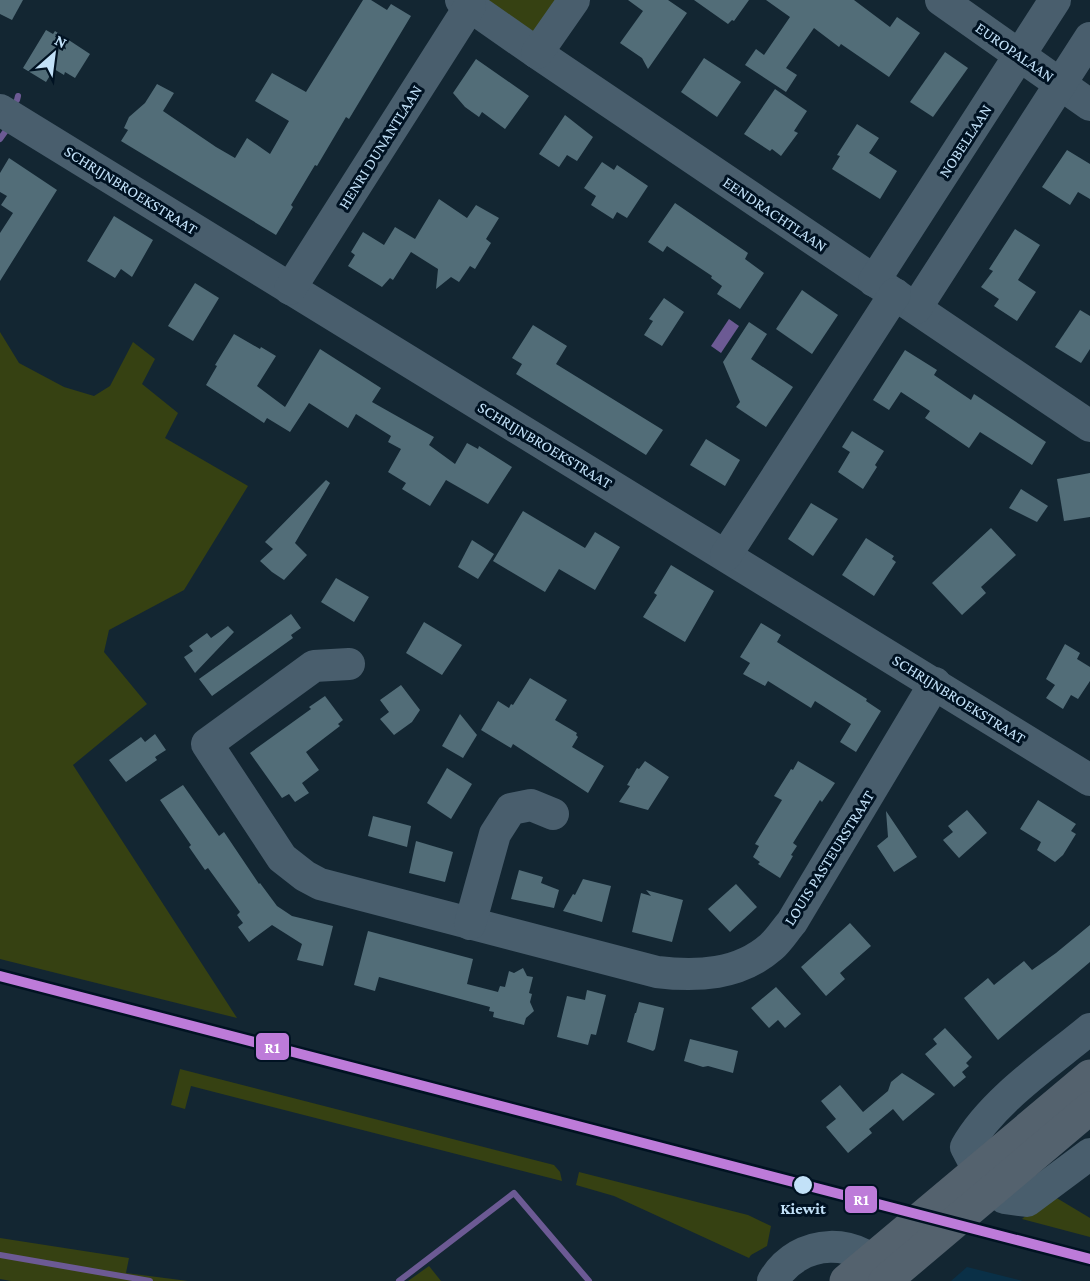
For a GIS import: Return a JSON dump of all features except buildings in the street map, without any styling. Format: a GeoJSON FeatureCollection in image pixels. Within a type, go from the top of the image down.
{"type":"FeatureCollection","features":[{"type":"Feature","properties":{"kind":"main road"},"geometry":{"type":"LineString","coordinates":[[846,1281],[1090,1076]]}},
{"type":"Feature","properties":{"kind":"main road"},"geometry":{"type":"LineString","coordinates":[[885,1281],[1090,1108]]}},
{"type":"Feature","properties":{"kind":"street"},"geometry":{"type":"LineString","coordinates":[[537,53],[574,0]]}},
{"type":"Feature","properties":{"kind":"street","name":"EUROPALAAN"},"geometry":{"type":"LineString","coordinates":[[941,0],[1090,105]]}},
{"type":"Feature","properties":{"kind":"street","name":"NOBELLAAN"},"geometry":{"type":"LineString","coordinates":[[895,294],[1019,55],[1055,0]]}},
{"type":"Feature","properties":{"kind":"street","name":"EENDRACHTLAAN"},"geometry":{"type":"LineString","coordinates":[[465,3],[1090,426]]}},
{"type":"Feature","properties":{"kind":"street","name":"HENRI DUNANTLAAN"},"geometry":{"type":"LineString","coordinates":[[290,289],[465,3]]}},
{"type":"Feature","properties":{"kind":"street","name":"NOBELLAAN"},"geometry":{"type":"LineString","coordinates":[[726,555],[895,294],[1060,84],[1090,38]]}},
{"type":"Feature","properties":{"kind":"street","name":"SCHRIJNBROEKSTRAAT"},"geometry":{"type":"LineString","coordinates":[[0,110],[1090,780]]}},
{"type":"Feature","properties":{"kind":"street","name":"LOUIS PASTEURSTRAAT"},"geometry":{"type":"LineString","coordinates":[[349,664],[314,666],[207,744],[282,858],[305,876],[320,884],[657,972],[687,976],[718,973],[746,963],[771,947],[792,922],[935,683]]}},
{"type":"Feature","properties":{"kind":"street"},"geometry":{"type":"LineString","coordinates":[[470,924],[495,834],[511,809],[531,805],[553,814]]}},
{"type":"Feature","properties":{"kind":"street"},"geometry":{"type":"LineString","coordinates":[[1090,1029],[990,1112],[966,1147],[983,1179],[1004,1198],[1027,1201],[1090,1154]]}},
{"type":"Feature","properties":{"kind":"street"},"geometry":{"type":"LineString","coordinates":[[786,1274],[823,1246],[835,1246],[856,1250],[874,1260],[882,1267],[891,1281]]}},
{"type":"Feature","properties":{"kind":"shaded area"},"geometry":{"type":"Polygon","coordinates":[[[729,319],[739,326],[721,353],[711,346],[729,319]]]}},
{"type":"Feature","properties":{"kind":"shaded area"},"geometry":{"type":"Polygon","coordinates":[[[967,1267],[1023,1281],[951,1281],[967,1267]]]}},
{"type":"Feature","properties":{"kind":"green space"},"geometry":{"type":"Polygon","coordinates":[[[476,0],[562,0],[534,40],[476,0]]]}},
{"type":"Feature","properties":{"kind":"green space"},"geometry":{"type":"Polygon","coordinates":[[[0,332],[19,363],[64,387],[94,396],[110,386],[133,342],[155,359],[142,384],[178,413],[165,438],[248,486],[184,590],[109,630],[104,652],[147,704],[73,765],[237,1018],[0,959],[0,332]]]}},
{"type":"Feature","properties":{"kind":"green space"},"geometry":{"type":"Polygon","coordinates":[[[180,1069],[554,1165],[560,1172],[562,1181],[191,1086],[185,1109],[171,1105],[180,1069]]]}},
{"type":"Feature","properties":{"kind":"green space"},"geometry":{"type":"Polygon","coordinates":[[[579,1172],[748,1215],[771,1226],[767,1246],[749,1258],[614,1196],[576,1185],[579,1172]]]}},
{"type":"Feature","properties":{"kind":"green space"},"geometry":{"type":"Polygon","coordinates":[[[1050,1194],[1090,1218],[1090,1237],[1022,1219],[1050,1194]]]}},
{"type":"Feature","properties":{"kind":"green space"},"geometry":{"type":"Polygon","coordinates":[[[0,1238],[129,1258],[126,1273],[188,1281],[11,1281],[0,1279],[0,1238]]]}},
{"type":"Feature","properties":{"kind":"green space"},"geometry":{"type":"Polygon","coordinates":[[[429,1266],[441,1281],[408,1281],[429,1266]]]}},
{"type":"Feature","properties":{"kind":"waterway"},"geometry":{"type":"LineString","coordinates":[[17,100],[18,96]]}},
{"type":"Feature","properties":{"kind":"waterway"},"geometry":{"type":"LineString","coordinates":[[0,139],[10,125]]}},
{"type":"Feature","properties":{"kind":"waterway"},"geometry":{"type":"LineString","coordinates":[[399,1281],[514,1193],[589,1281]]}},
{"type":"Feature","properties":{"kind":"waterway"},"geometry":{"type":"LineString","coordinates":[[0,1255],[150,1281]]}},
{"type":"Feature","properties":{"kind":"transit line","name":"R1"},"geometry":{"type":"LineString","coordinates":[[0,976],[1090,1259]]}},
{"type":"Feature","properties":{"kind":"place","name":"Kiewit"},"geometry":{"type":"Point","coordinates":[803,1185]}}]}
